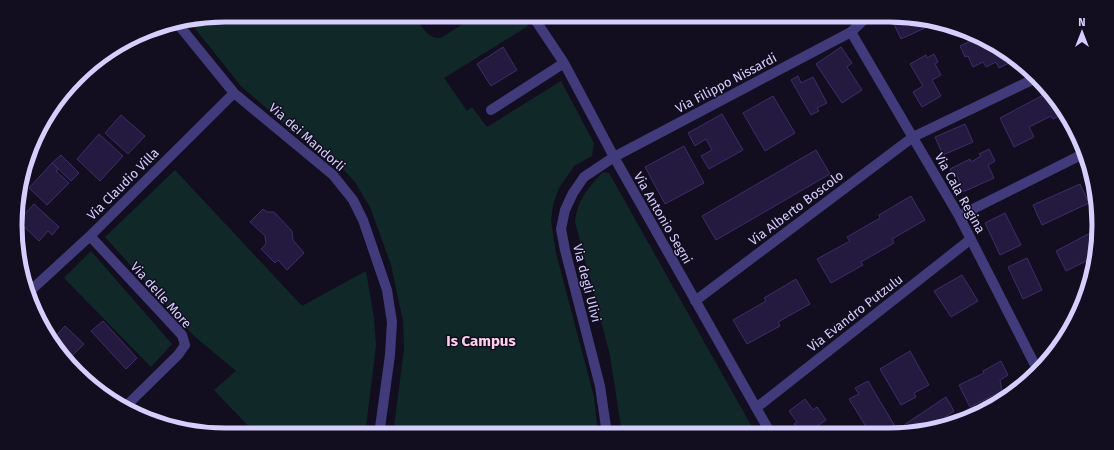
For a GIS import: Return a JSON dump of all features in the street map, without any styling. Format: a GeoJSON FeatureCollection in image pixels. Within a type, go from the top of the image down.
{"type":"FeatureCollection","features":[{"type":"Feature","properties":{"kind":"street","name":"Via Antonio Segni"},"geometry":{"type":"LineString","coordinates":[[537,22],[564,63],[614,157],[768,428]]}},
{"type":"Feature","properties":{"kind":"street","name":"Via Filippo Nissardi"},"geometry":{"type":"LineString","coordinates":[[614,157],[851,32],[862,22]]}},
{"type":"Feature","properties":{"kind":"street","name":"Via dei Mandorli"},"geometry":{"type":"LineString","coordinates":[[180,27],[234,93],[333,175],[353,200],[363,220],[387,290],[392,322],[390,355],[380,428]]}},
{"type":"Feature","properties":{"kind":"street","name":"Via Cala Regina"},"geometry":{"type":"LineString","coordinates":[[851,32],[960,216],[1036,366]]}},
{"type":"Feature","properties":{"kind":"street"},"geometry":{"type":"LineString","coordinates":[[491,110],[564,63]]}},
{"type":"Feature","properties":{"kind":"street","name":"Via Alberto Boscolo"},"geometry":{"type":"LineString","coordinates":[[695,301],[913,137],[1032,80]]}},
{"type":"Feature","properties":{"kind":"street","name":"Via Claudio Villa"},"geometry":{"type":"LineString","coordinates":[[33,289],[90,236],[234,93]]}},
{"type":"Feature","properties":{"kind":"street"},"geometry":{"type":"LineString","coordinates":[[960,216],[1080,156]]}},
{"type":"Feature","properties":{"kind":"street","name":"Via degli Ulivi"},"geometry":{"type":"LineString","coordinates":[[606,428],[600,386],[564,250],[561,229],[573,192],[584,177],[614,157]]}},
{"type":"Feature","properties":{"kind":"street","name":"Via delle More"},"geometry":{"type":"LineString","coordinates":[[90,236],[182,335],[185,345],[178,355],[128,404]]}},
{"type":"Feature","properties":{"kind":"street","name":"Via Evandro Putzulu"},"geometry":{"type":"LineString","coordinates":[[756,408],[971,239]]}},
{"type":"Feature","properties":{"kind":"green space"},"geometry":{"type":"Polygon","coordinates":[[[212,22],[419,22],[428,34],[436,38],[441,38],[466,22],[525,22],[528,26],[444,78],[467,111],[472,107],[487,127],[561,81],[594,143],[592,156],[574,166],[559,188],[553,205],[551,221],[556,253],[594,397],[597,428],[394,428],[404,349],[403,321],[391,265],[370,207],[355,182],[332,157],[287,126],[241,86],[192,25],[212,22]]]}},
{"type":"Feature","properties":{"kind":"green space"},"geometry":{"type":"Polygon","coordinates":[[[175,170],[302,306],[366,271],[374,318],[376,346],[366,428],[250,428],[214,390],[236,371],[194,336],[105,237],[175,170]]]}},
{"type":"Feature","properties":{"kind":"green space"},"geometry":{"type":"Polygon","coordinates":[[[603,172],[609,173],[753,428],[621,428],[610,355],[575,222],[578,207],[588,189],[603,172]]]}},
{"type":"Feature","properties":{"kind":"green space"},"geometry":{"type":"Polygon","coordinates":[[[91,251],[172,344],[151,367],[64,278],[91,251]]]}},
{"type":"Feature","properties":{"kind":"building"},"geometry":{"type":"Polygon","coordinates":[[[893,22],[927,26],[927,27],[901,39],[893,22]]]}},
{"type":"Feature","properties":{"kind":"building"},"geometry":{"type":"Polygon","coordinates":[[[973,40],[991,49],[1011,62],[999,68],[996,62],[986,67],[983,62],[973,67],[968,56],[965,57],[960,46],[973,40]]]}},
{"type":"Feature","properties":{"kind":"building"},"geometry":{"type":"Polygon","coordinates":[[[503,47],[517,70],[491,86],[477,64],[503,47]]]}},
{"type":"Feature","properties":{"kind":"building"},"geometry":{"type":"Polygon","coordinates":[[[841,47],[852,63],[847,67],[862,90],[842,103],[816,64],[841,47]]]}},
{"type":"Feature","properties":{"kind":"building"},"geometry":{"type":"Polygon","coordinates":[[[934,54],[938,62],[935,64],[941,75],[932,80],[941,96],[922,107],[913,92],[923,86],[910,64],[926,55],[927,58],[934,54]]]}},
{"type":"Feature","properties":{"kind":"building"},"geometry":{"type":"Polygon","coordinates":[[[798,76],[801,83],[813,77],[827,103],[817,108],[819,111],[811,115],[791,80],[798,76]]]}},
{"type":"Feature","properties":{"kind":"building"},"geometry":{"type":"Polygon","coordinates":[[[1045,94],[1060,115],[1053,119],[1051,116],[1029,127],[1034,137],[1014,147],[1000,118],[1045,94]]]}},
{"type":"Feature","properties":{"kind":"building"},"geometry":{"type":"Polygon","coordinates":[[[773,96],[795,133],[765,151],[743,113],[773,96]]]}},
{"type":"Feature","properties":{"kind":"building"},"geometry":{"type":"Polygon","coordinates":[[[722,114],[743,150],[709,169],[701,156],[712,150],[706,139],[695,146],[688,133],[722,114]]]}},
{"type":"Feature","properties":{"kind":"building"},"geometry":{"type":"Polygon","coordinates":[[[121,115],[145,136],[128,154],[105,133],[121,115]]]}},
{"type":"Feature","properties":{"kind":"building"},"geometry":{"type":"Polygon","coordinates":[[[965,124],[973,142],[943,155],[935,137],[965,124]]]}},
{"type":"Feature","properties":{"kind":"building"},"geometry":{"type":"Polygon","coordinates":[[[99,134],[123,156],[100,181],[77,159],[99,134]]]}},
{"type":"Feature","properties":{"kind":"building"},"geometry":{"type":"Polygon","coordinates":[[[684,146],[704,183],[665,204],[645,167],[684,146]]]}},
{"type":"Feature","properties":{"kind":"building"},"geometry":{"type":"Polygon","coordinates":[[[989,149],[995,161],[988,165],[994,178],[963,191],[960,188],[956,173],[953,175],[950,169],[970,159],[971,162],[981,156],[979,154],[989,149]]]}},
{"type":"Feature","properties":{"kind":"building"},"geometry":{"type":"Polygon","coordinates":[[[816,150],[830,174],[716,240],[702,216],[816,150]]]}},
{"type":"Feature","properties":{"kind":"building"},"geometry":{"type":"Polygon","coordinates":[[[61,155],[79,173],[71,181],[52,163],[61,155]]]}},
{"type":"Feature","properties":{"kind":"building"},"geometry":{"type":"Polygon","coordinates":[[[52,163],[58,169],[56,171],[69,183],[47,205],[29,188],[52,163]]]}},
{"type":"Feature","properties":{"kind":"building"},"geometry":{"type":"Polygon","coordinates":[[[1080,184],[1089,203],[1042,225],[1033,205],[1080,184]]]}},
{"type":"Feature","properties":{"kind":"building"},"geometry":{"type":"Polygon","coordinates":[[[911,196],[925,220],[892,239],[894,243],[861,262],[863,265],[831,283],[817,259],[850,241],[847,237],[880,218],[879,215],[911,196]]]}},
{"type":"Feature","properties":{"kind":"building"},"geometry":{"type":"Polygon","coordinates":[[[34,204],[59,227],[52,235],[48,231],[39,241],[22,225],[22,217],[34,204]]]}},
{"type":"Feature","properties":{"kind":"building"},"geometry":{"type":"Polygon","coordinates":[[[263,209],[267,212],[274,212],[292,231],[293,240],[304,253],[287,270],[278,260],[275,263],[261,249],[266,244],[265,236],[250,222],[263,209]]]}},
{"type":"Feature","properties":{"kind":"building"},"geometry":{"type":"Polygon","coordinates":[[[1005,213],[1021,245],[1000,255],[985,223],[1005,213]]]}},
{"type":"Feature","properties":{"kind":"building"},"geometry":{"type":"Polygon","coordinates":[[[1092,232],[1089,260],[1066,271],[1056,251],[1092,232]]]}},
{"type":"Feature","properties":{"kind":"building"},"geometry":{"type":"Polygon","coordinates":[[[1027,258],[1042,290],[1023,299],[1008,267],[1027,258]]]}},
{"type":"Feature","properties":{"kind":"building"},"geometry":{"type":"Polygon","coordinates":[[[962,275],[978,301],[951,317],[934,291],[962,275]]]}},
{"type":"Feature","properties":{"kind":"building"},"geometry":{"type":"Polygon","coordinates":[[[796,279],[810,304],[778,322],[780,326],[747,344],[733,320],[766,301],[764,298],[796,279]]]}},
{"type":"Feature","properties":{"kind":"building"},"geometry":{"type":"Polygon","coordinates":[[[103,321],[137,358],[126,369],[91,331],[103,321]]]}},
{"type":"Feature","properties":{"kind":"building"},"geometry":{"type":"Polygon","coordinates":[[[65,326],[84,344],[71,357],[55,337],[65,326]]]}},
{"type":"Feature","properties":{"kind":"building"},"geometry":{"type":"Polygon","coordinates":[[[1058,337],[1053,344],[1052,341],[1058,337]]]}},
{"type":"Feature","properties":{"kind":"building"},"geometry":{"type":"Polygon","coordinates":[[[910,351],[929,385],[914,393],[916,397],[901,405],[880,369],[910,351]]]}},
{"type":"Feature","properties":{"kind":"building"},"geometry":{"type":"Polygon","coordinates":[[[1001,361],[1008,375],[1000,380],[1002,391],[970,407],[959,385],[984,373],[983,371],[1001,361]]]}},
{"type":"Feature","properties":{"kind":"building"},"geometry":{"type":"Polygon","coordinates":[[[868,381],[896,428],[867,428],[849,399],[859,394],[855,388],[868,381]]]}},
{"type":"Feature","properties":{"kind":"building"},"geometry":{"type":"Polygon","coordinates":[[[946,397],[954,411],[938,422],[905,428],[904,425],[946,397]]]}},
{"type":"Feature","properties":{"kind":"building"},"geometry":{"type":"Polygon","coordinates":[[[805,399],[813,410],[817,407],[826,420],[814,428],[797,428],[794,424],[797,422],[789,411],[805,399]]]}},
{"type":"Feature","properties":{"kind":"district","name":"Is Campus"},"geometry":{"type":"Point","coordinates":[481,341]}}]}
